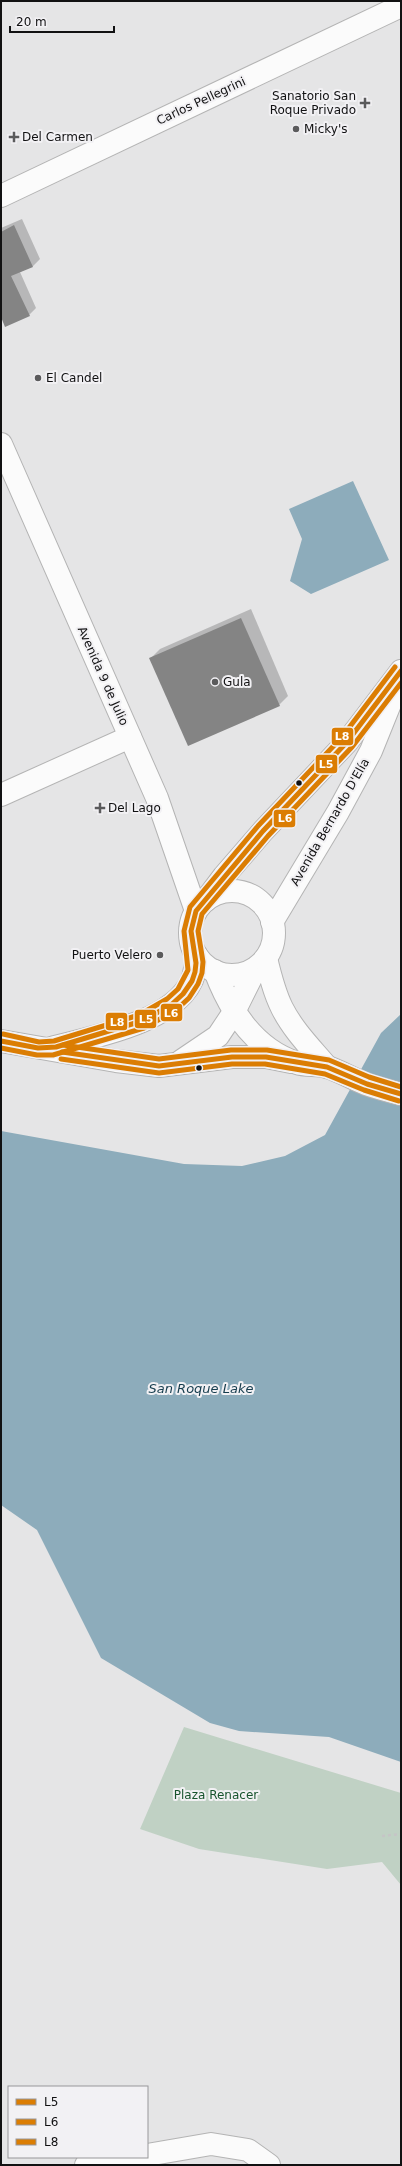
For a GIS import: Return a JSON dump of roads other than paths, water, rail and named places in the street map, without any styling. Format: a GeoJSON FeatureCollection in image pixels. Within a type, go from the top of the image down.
{"type":"FeatureCollection","features":[{"type":"Feature","properties":{"kind":"main road","name":"Carlos Pellegrini"},"geometry":{"type":"LineString","coordinates":[[1,196],[401,6]]}},
{"type":"Feature","properties":{"kind":"main road","name":"Avenida 9 de Julio"},"geometry":{"type":"LineString","coordinates":[[1,444],[157,798],[201,906]]}},
{"type":"Feature","properties":{"kind":"main road"},"geometry":{"type":"LineString","coordinates":[[261,963],[238,974],[226,975],[215,971],[205,965],[197,956],[192,945],[190,934],[191,922],[201,906],[258,837],[347,742],[401,672]]}},
{"type":"Feature","properties":{"kind":"main road","name":"Avenida Bernardo D'Elía"},"geometry":{"type":"LineString","coordinates":[[272,922],[338,812],[371,751],[401,676]]}},
{"type":"Feature","properties":{"kind":"main road"},"geometry":{"type":"LineString","coordinates":[[1,795],[130,737]]}},
{"type":"Feature","properties":{"kind":"main road"},"geometry":{"type":"LineString","coordinates":[[173,1065],[192,1055],[218,1036],[234,1012],[261,963],[272,947],[274,935],[272,922],[266,910],[257,900],[245,894],[232,891],[218,893],[201,906]]}},
{"type":"Feature","properties":{"kind":"main road"},"geometry":{"type":"LineString","coordinates":[[44,1049],[132,1026],[155,1016],[183,993],[191,982],[197,956]]}},
{"type":"Feature","properties":{"kind":"main road"},"geometry":{"type":"LineString","coordinates":[[261,963],[282,1008],[295,1029],[326,1067]]}},
{"type":"Feature","properties":{"kind":"main road"},"geometry":{"type":"LineString","coordinates":[[215,971],[224,996],[234,1012],[252,1035],[264,1046],[278,1055],[298,1064]]}},
{"type":"Feature","properties":{"kind":"main road"},"geometry":{"type":"LineString","coordinates":[[1,1041],[116,1061],[173,1065],[232,1057],[266,1057],[298,1064],[326,1067],[367,1084],[401,1094]]}},
{"type":"Feature","properties":{"kind":"main road"},"geometry":{"type":"LineString","coordinates":[[148,2155],[211,2144],[248,2150],[269,2165]]}},
{"type":"Feature","properties":{"kind":"main road"},"geometry":{"type":"LineString","coordinates":[[86,2165],[127,2158]]}},
{"type":"Feature","properties":{"kind":"water"},"geometry":{"type":"Polygon","coordinates":[[[353,481],[389,560],[311,594],[290,581],[302,539],[289,509],[353,481]]]}},
{"type":"Feature","properties":{"kind":"water","name":"San Roque Lake"},"geometry":{"type":"Polygon","coordinates":[[[401,1014],[401,1762],[329,1737],[239,1731],[210,1723],[101,1658],[37,1530],[1,1505],[1,1131],[184,1164],[242,1166],[285,1156],[325,1135],[381,1033],[401,1014]]]}},
{"type":"Feature","properties":{"kind":"place","name":"Sanatorio San Roque Privado"},"geometry":{"type":"Point","coordinates":[365,103]}},
{"type":"Feature","properties":{"kind":"place","name":"Micky's"},"geometry":{"type":"Point","coordinates":[296,129]}},
{"type":"Feature","properties":{"kind":"place","name":"Del Carmen"},"geometry":{"type":"Point","coordinates":[14,137]}},
{"type":"Feature","properties":{"kind":"place","name":"El Candel"},"geometry":{"type":"Point","coordinates":[38,378]}},
{"type":"Feature","properties":{"kind":"place","name":"Gula"},"geometry":{"type":"Point","coordinates":[215,682]}},
{"type":"Feature","properties":{"kind":"place","name":"Del Lago"},"geometry":{"type":"Point","coordinates":[100,808]}},
{"type":"Feature","properties":{"kind":"place","name":"Puerto Velero"},"geometry":{"type":"Point","coordinates":[160,955]}},
{"type":"Feature","properties":{"kind":"park label","name":"Plaza Renacer"},"geometry":{"type":"Point","coordinates":[216,1795]}}]}
